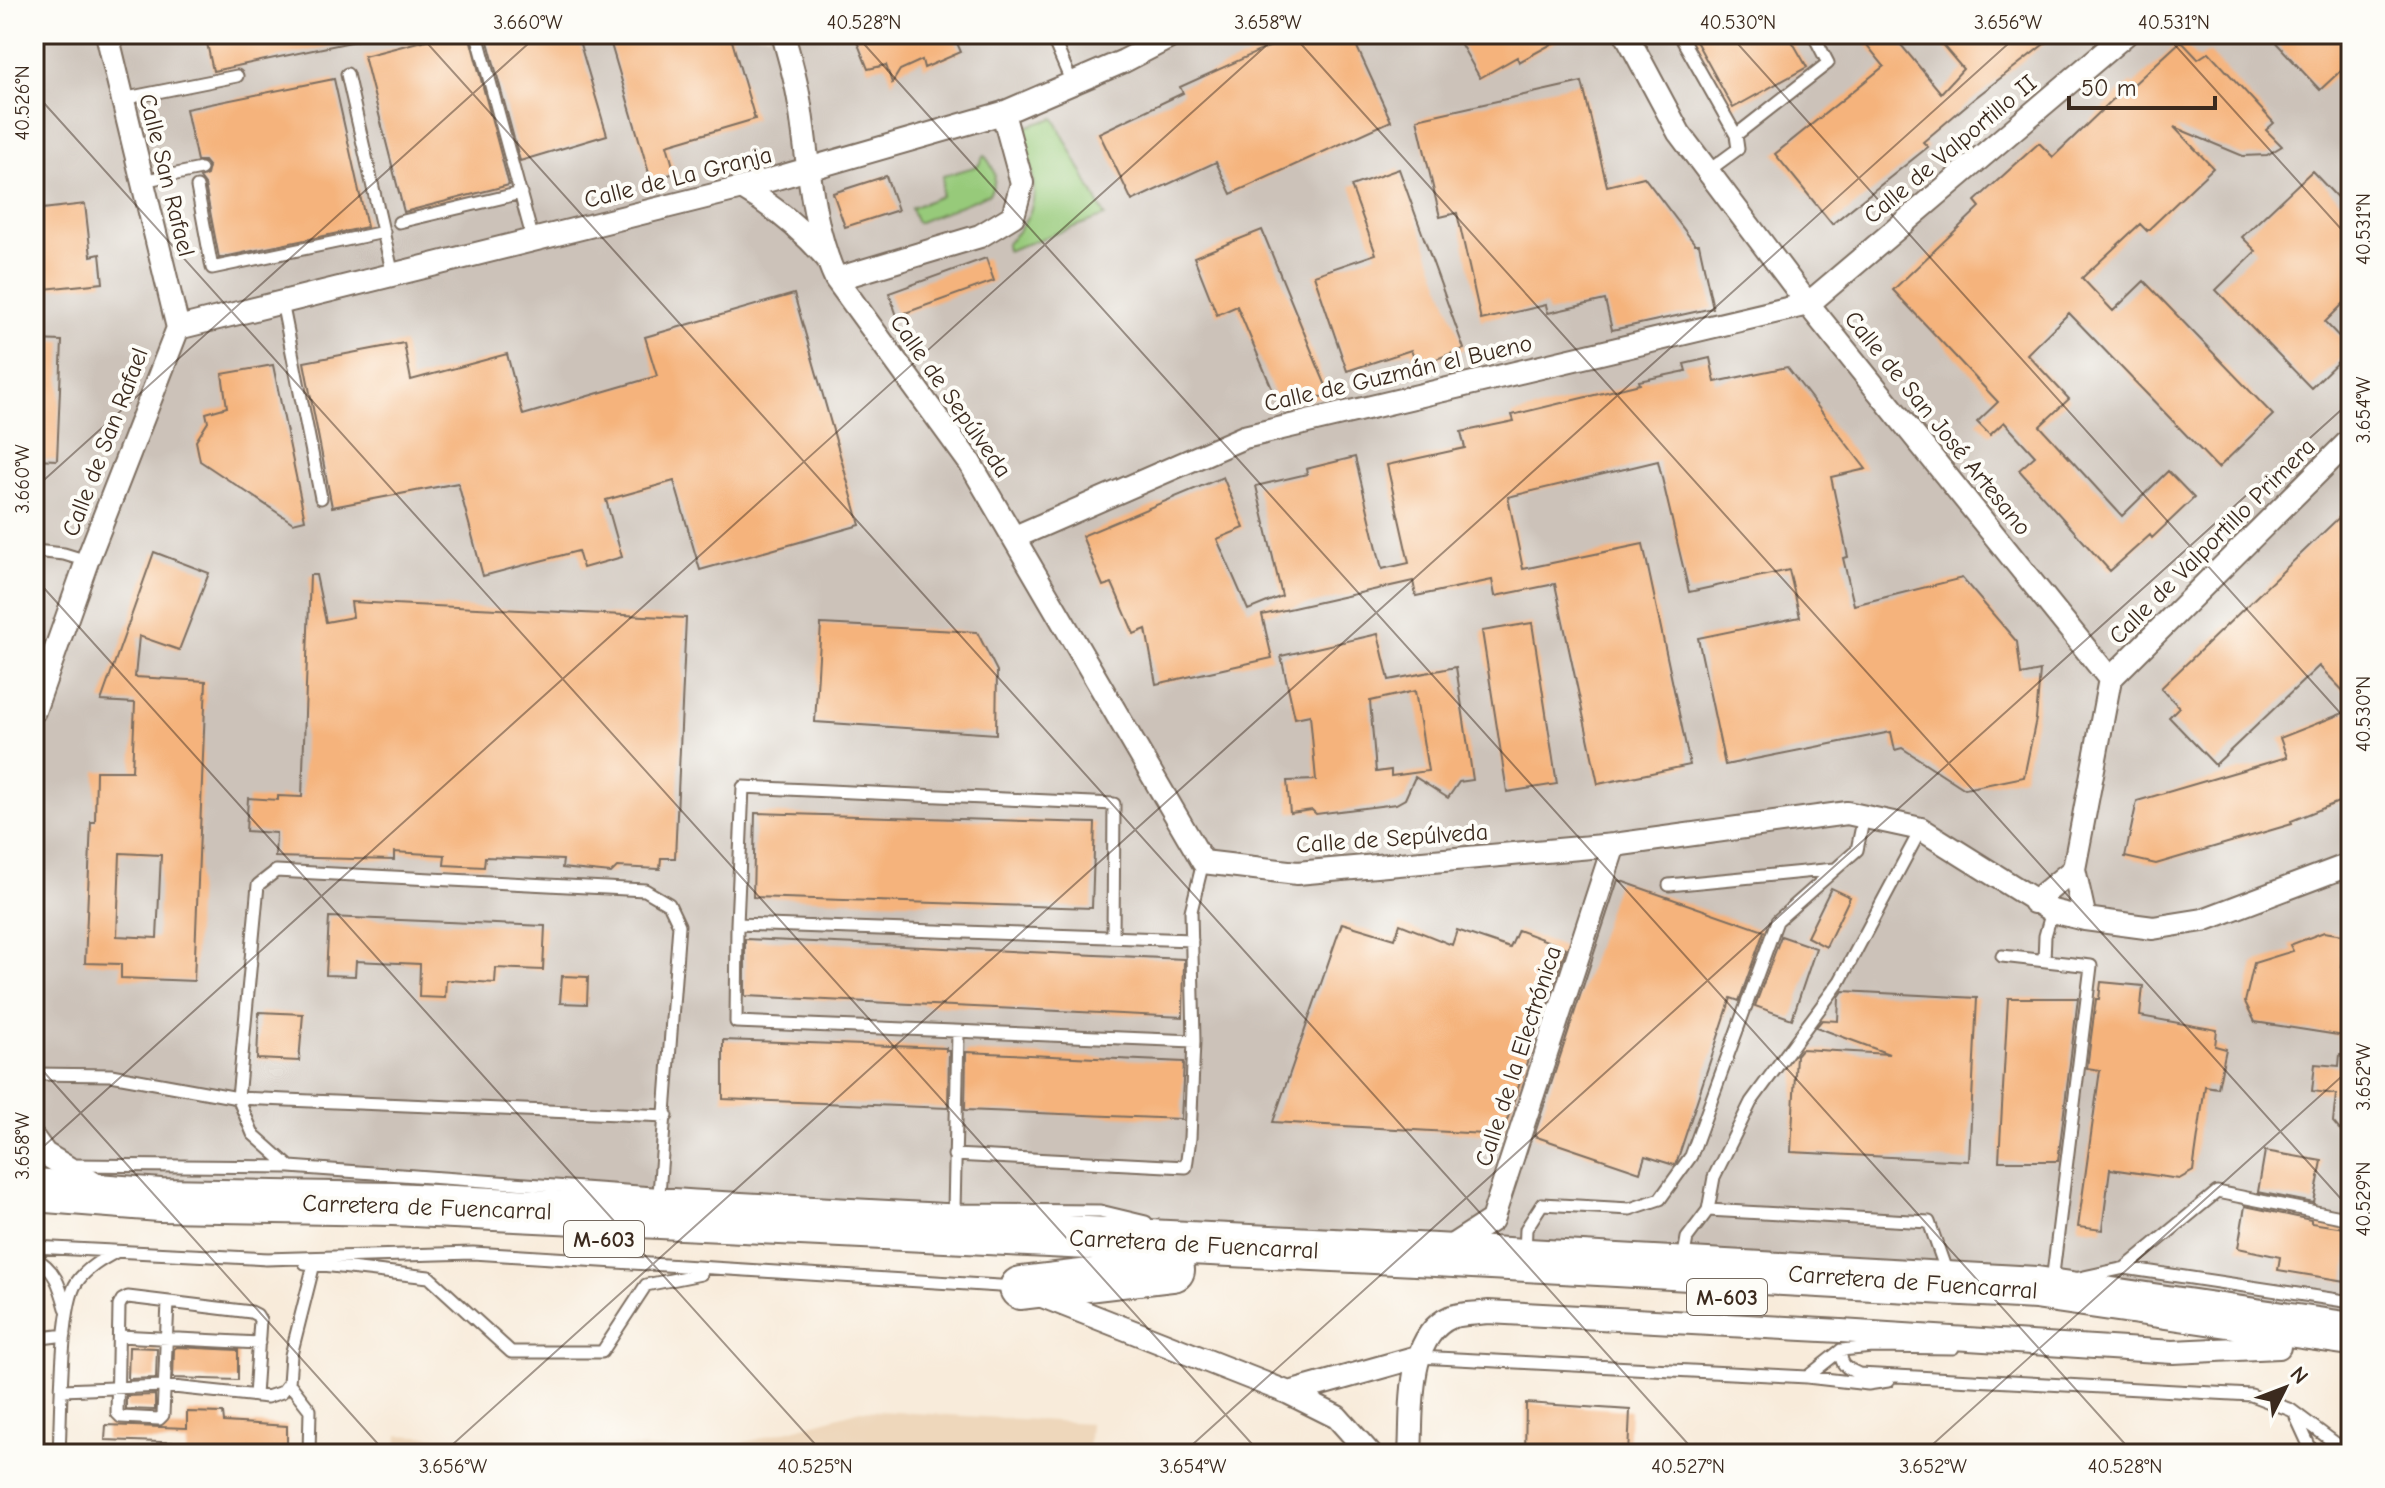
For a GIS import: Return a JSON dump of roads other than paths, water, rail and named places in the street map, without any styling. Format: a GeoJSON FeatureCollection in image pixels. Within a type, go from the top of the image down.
{"type":"FeatureCollection","features":[{"type":"Feature","properties":{"kind":"highway","name":"Carretera de Fuencarral"},"geometry":{"type":"LineString","coordinates":[[48,1178],[141,1199],[393,1204],[2044,1286],[2351,1334]]}},
{"type":"Feature","properties":{"kind":"highway","name":"Carretera de Fuencarral"},"geometry":{"type":"LineString","coordinates":[[34,1210],[681,1242],[948,1260],[1179,1250],[1625,1292],[2048,1316],[2351,1358]]}},
{"type":"Feature","properties":{"kind":"highway"},"geometry":{"type":"LineString","coordinates":[[1021,1288],[1179,1250]]}},
{"type":"Feature","properties":{"kind":"street","name":"Calle San Rafael"},"geometry":{"type":"LineString","coordinates":[[107,34],[178,328]]}},
{"type":"Feature","properties":{"kind":"street","name":"Calle de Sepúlveda"},"geometry":{"type":"LineString","coordinates":[[783,34],[800,103],[807,170],[826,256],[836,279],[970,463],[1203,862],[1297,873],[1614,845],[1847,813],[1921,829],[2043,907],[2085,919],[2153,928],[2203,920],[2351,864]]}},
{"type":"Feature","properties":{"kind":"street","name":"Calle de La Granja"},"geometry":{"type":"LineString","coordinates":[[178,328],[742,188],[1003,113],[1176,34]]}},
{"type":"Feature","properties":{"kind":"street","name":"Calle de San José Artesano"},"geometry":{"type":"LineString","coordinates":[[1626,34],[1679,133],[1808,304],[2110,679]]}},
{"type":"Feature","properties":{"kind":"street","name":"Calle de Valportillo II"},"geometry":{"type":"LineString","coordinates":[[1808,304],[2126,34]]}},
{"type":"Feature","properties":{"kind":"street"},"geometry":{"type":"LineString","coordinates":[[836,279],[980,236],[1013,216],[1022,183],[1003,113]]}},
{"type":"Feature","properties":{"kind":"street","name":"Calle de Sepúlveda"},"geometry":{"type":"LineString","coordinates":[[742,188],[772,205],[801,229],[826,256]]}},
{"type":"Feature","properties":{"kind":"street","name":"Calle de Guzmán el Bueno"},"geometry":{"type":"LineString","coordinates":[[1015,537],[1244,437],[1808,304]]}},
{"type":"Feature","properties":{"kind":"street","name":"Calle de San Rafael"},"geometry":{"type":"LineString","coordinates":[[34,711],[87,561],[178,328]]}},
{"type":"Feature","properties":{"kind":"street","name":"Calle de Valportillo Primera"},"geometry":{"type":"LineString","coordinates":[[2110,679],[2351,439]]}},
{"type":"Feature","properties":{"kind":"street"},"geometry":{"type":"LineString","coordinates":[[2085,919],[2074,869],[2110,679]]}},
{"type":"Feature","properties":{"kind":"street","name":"Calle de la Electrónica"},"geometry":{"type":"LineString","coordinates":[[1436,1255],[1492,1220],[1614,845]]}},
{"type":"Feature","properties":{"kind":"street"},"geometry":{"type":"LineString","coordinates":[[2043,907],[2074,869]]}},
{"type":"Feature","properties":{"kind":"street"},"geometry":{"type":"LineString","coordinates":[[34,1139],[45,1154],[48,1178]]}},
{"type":"Feature","properties":{"kind":"street"},"geometry":{"type":"LineString","coordinates":[[1021,1288],[1289,1393],[1337,1417],[1370,1454]]}},
{"type":"Feature","properties":{"kind":"street"},"geometry":{"type":"LineString","coordinates":[[1410,1454],[1417,1357],[1425,1338],[1451,1317],[1488,1312],[2173,1352],[2279,1347]]}},
{"type":"Feature","properties":{"kind":"street"},"geometry":{"type":"LineString","coordinates":[[1289,1393],[1417,1357]]}},
{"type":"Feature","properties":{"kind":"lane"},"geometry":{"type":"LineString","coordinates":[[477,34],[533,240]]}},
{"type":"Feature","properties":{"kind":"lane"},"geometry":{"type":"LineString","coordinates":[[1051,34],[1072,83]]}},
{"type":"Feature","properties":{"kind":"lane"},"geometry":{"type":"LineString","coordinates":[[1679,34],[1736,135],[1738,149],[1708,171]]}},
{"type":"Feature","properties":{"kind":"lane"},"geometry":{"type":"LineString","coordinates":[[1736,135],[1828,63],[1813,34]]}},
{"type":"Feature","properties":{"kind":"lane"},"geometry":{"type":"LineString","coordinates":[[347,74],[393,275]]}},
{"type":"Feature","properties":{"kind":"lane"},"geometry":{"type":"LineString","coordinates":[[122,99],[237,76]]}},
{"type":"Feature","properties":{"kind":"lane"},"geometry":{"type":"LineString","coordinates":[[142,181],[201,169]]}},
{"type":"Feature","properties":{"kind":"lane"},"geometry":{"type":"LineString","coordinates":[[197,187],[212,268],[384,232]]}},
{"type":"Feature","properties":{"kind":"lane"},"geometry":{"type":"LineString","coordinates":[[399,222],[521,193]]}},
{"type":"Feature","properties":{"kind":"lane"},"geometry":{"type":"LineString","coordinates":[[282,302],[321,498]]}},
{"type":"Feature","properties":{"kind":"lane"},"geometry":{"type":"LineString","coordinates":[[34,551],[64,554],[87,561]]}},
{"type":"Feature","properties":{"kind":"lane"},"geometry":{"type":"LineString","coordinates":[[1113,937],[1114,804],[743,787],[736,1022],[1194,1041]]}},
{"type":"Feature","properties":{"kind":"lane"},"geometry":{"type":"LineString","coordinates":[[1524,1260],[1526,1229],[1542,1204],[1630,1209],[1660,1199],[1691,1156],[1777,921],[1857,850],[1864,816]]}},
{"type":"Feature","properties":{"kind":"lane"},"geometry":{"type":"LineString","coordinates":[[1682,1268],[1687,1238],[1708,1210],[1714,1177],[1751,1102],[1840,981],[1921,829]]}},
{"type":"Feature","properties":{"kind":"lane"},"geometry":{"type":"LineString","coordinates":[[954,1155],[1186,1167],[1194,1041],[1191,911],[1203,862]]}},
{"type":"Feature","properties":{"kind":"lane"},"geometry":{"type":"LineString","coordinates":[[1669,885],[1836,869]]}},
{"type":"Feature","properties":{"kind":"lane"},"geometry":{"type":"LineString","coordinates":[[290,1167],[253,1134],[238,1098],[258,885],[276,871],[645,890],[669,904],[679,925],[659,1194]]}},
{"type":"Feature","properties":{"kind":"lane"},"geometry":{"type":"LineString","coordinates":[[2043,907],[2044,960]]}},
{"type":"Feature","properties":{"kind":"lane"},"geometry":{"type":"LineString","coordinates":[[737,924],[1192,940]]}},
{"type":"Feature","properties":{"kind":"lane"},"geometry":{"type":"LineString","coordinates":[[2002,956],[2091,966],[2044,1286],[2125,1268],[2351,1302]]}},
{"type":"Feature","properties":{"kind":"lane"},"geometry":{"type":"LineString","coordinates":[[954,1210],[958,1033]]}},
{"type":"Feature","properties":{"kind":"lane"},"geometry":{"type":"LineString","coordinates":[[34,1074],[111,1075],[238,1098],[667,1116]]}},
{"type":"Feature","properties":{"kind":"lane"},"geometry":{"type":"LineString","coordinates":[[48,1178],[290,1167],[659,1194],[954,1210],[1100,1211],[1156,1224]]}},
{"type":"Feature","properties":{"kind":"lane"},"geometry":{"type":"LineString","coordinates":[[472,1192],[527,1184]]}},
{"type":"Feature","properties":{"kind":"lane"},"geometry":{"type":"LineString","coordinates":[[2125,1268],[2217,1192],[2351,1219]]}},
{"type":"Feature","properties":{"kind":"lane"},"geometry":{"type":"LineString","coordinates":[[393,1204],[459,1194]]}},
{"type":"Feature","properties":{"kind":"lane"},"geometry":{"type":"LineString","coordinates":[[1708,1210],[1929,1222],[1951,1283]]}},
{"type":"Feature","properties":{"kind":"lane"},"geometry":{"type":"LineString","coordinates":[[34,1247],[265,1259],[429,1277],[511,1352],[602,1352],[646,1285],[718,1270]]}},
{"type":"Feature","properties":{"kind":"lane"},"geometry":{"type":"LineString","coordinates":[[1179,1250],[1256,1247]]}},
{"type":"Feature","properties":{"kind":"lane"},"geometry":{"type":"LineString","coordinates":[[59,1454],[67,1308],[75,1284],[93,1264],[116,1251]]}},
{"type":"Feature","properties":{"kind":"lane"},"geometry":{"type":"LineString","coordinates":[[265,1259],[473,1253],[1021,1288]]}},
{"type":"Feature","properties":{"kind":"lane"},"geometry":{"type":"LineString","coordinates":[[34,1258],[49,1265],[67,1308]]}},
{"type":"Feature","properties":{"kind":"lane"},"geometry":{"type":"LineString","coordinates":[[62,1390],[164,1386],[267,1397],[282,1392],[289,1383],[291,1355],[314,1264]]}},
{"type":"Feature","properties":{"kind":"lane"},"geometry":{"type":"LineString","coordinates":[[168,1302],[164,1410],[159,1419],[121,1417],[116,1409],[119,1306],[128,1297],[168,1302],[257,1315],[260,1320],[255,1396]]}},
{"type":"Feature","properties":{"kind":"lane"},"geometry":{"type":"LineString","coordinates":[[34,1339],[65,1335]]}},
{"type":"Feature","properties":{"kind":"lane"},"geometry":{"type":"LineString","coordinates":[[119,1336],[259,1343]]}},
{"type":"Feature","properties":{"kind":"lane"},"geometry":{"type":"LineString","coordinates":[[1807,1377],[1841,1350],[1873,1347],[2173,1352]]}},
{"type":"Feature","properties":{"kind":"lane"},"geometry":{"type":"LineString","coordinates":[[1841,1350],[1841,1361],[1846,1368],[1859,1374],[1900,1379],[2251,1395],[2291,1410],[2339,1446],[2340,1454]]}},
{"type":"Feature","properties":{"kind":"lane"},"geometry":{"type":"LineString","coordinates":[[1417,1357],[1807,1377],[1868,1384],[1900,1379]]}},
{"type":"Feature","properties":{"kind":"lane"},"geometry":{"type":"LineString","coordinates":[[289,1383],[310,1410],[309,1454]]}},
{"type":"Feature","properties":{"kind":"lane"},"geometry":{"type":"LineString","coordinates":[[2291,1410],[2308,1438],[2313,1454]]}}]}
